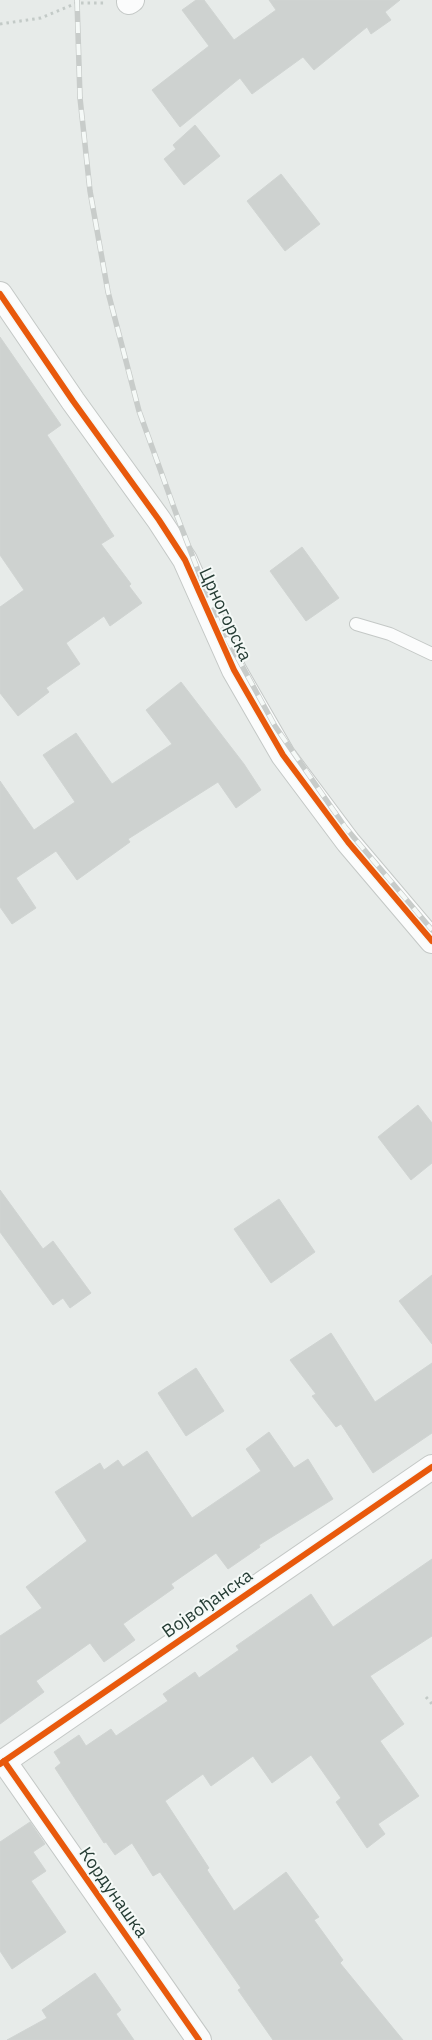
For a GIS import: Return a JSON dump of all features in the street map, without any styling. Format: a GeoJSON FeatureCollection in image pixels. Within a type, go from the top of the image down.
{"type":"FeatureCollection","features":[{"type":"Feature","properties":{"kind":"street","name":"Црногорска"},"geometry":{"type":"LineString","coordinates":[[0,294],[185,560],[234,670],[283,755],[348,842],[432,941]]}},
{"type":"Feature","properties":{"kind":"street","name":"Војвођанска"},"geometry":{"type":"LineString","coordinates":[[2,1763],[432,1467]]}},
{"type":"Feature","properties":{"kind":"street","name":"Кордунашка"},"geometry":{"type":"LineString","coordinates":[[2,1763],[199,2040]]}},
{"type":"Feature","properties":{"kind":"lane"},"geometry":{"type":"LineString","coordinates":[[356,624],[390,634],[432,654]]}},
{"type":"Feature","properties":{"kind":"path"},"geometry":{"type":"LineString","coordinates":[[0,24],[41,18],[77,3],[130,1]]}},
{"type":"Feature","properties":{"kind":"path"},"geometry":{"type":"LineString","coordinates":[[426,1697],[432,1704]]}},
{"type":"Feature","properties":{"kind":"building"},"geometry":{"type":"Polygon","coordinates":[[[196,0],[204,0],[234,40],[276,10],[269,0],[400,0],[385,12],[391,20],[371,34],[367,27],[314,70],[303,57],[252,94],[240,78],[180,127],[152,90],[209,46],[182,10],[196,0]]]}},
{"type":"Feature","properties":{"kind":"building"},"geometry":{"type":"Polygon","coordinates":[[[195,125],[220,156],[184,185],[164,159],[176,149],[173,145],[195,125]]]}},
{"type":"Feature","properties":{"kind":"building"},"geometry":{"type":"Polygon","coordinates":[[[281,174],[320,224],[285,251],[247,201],[281,174]]]}},
{"type":"Feature","properties":{"kind":"building"},"geometry":{"type":"Polygon","coordinates":[[[0,337],[61,425],[47,435],[114,536],[101,544],[131,584],[129,586],[142,603],[110,626],[104,616],[66,643],[80,664],[46,688],[49,692],[18,716],[0,693],[0,607],[24,590],[0,555],[0,337]]]}},
{"type":"Feature","properties":{"kind":"building"},"geometry":{"type":"Polygon","coordinates":[[[302,547],[339,598],[306,621],[270,571],[302,547]]]}},
{"type":"Feature","properties":{"kind":"building"},"geometry":{"type":"Polygon","coordinates":[[[181,682],[244,764],[261,790],[236,808],[218,782],[128,839],[130,842],[77,880],[56,851],[16,878],[36,908],[12,924],[0,907],[0,781],[34,830],[75,802],[43,755],[76,733],[112,784],[172,744],[146,710],[181,682]]]}},
{"type":"Feature","properties":{"kind":"building"},"geometry":{"type":"Polygon","coordinates":[[[418,1105],[432,1123],[432,1163],[411,1180],[378,1137],[418,1105]]]}},
{"type":"Feature","properties":{"kind":"building"},"geometry":{"type":"Polygon","coordinates":[[[0,1190],[43,1249],[53,1241],[91,1293],[70,1308],[63,1298],[53,1305],[0,1232],[0,1190]]]}},
{"type":"Feature","properties":{"kind":"building"},"geometry":{"type":"Polygon","coordinates":[[[279,1199],[315,1252],[271,1283],[234,1229],[279,1199]]]}},
{"type":"Feature","properties":{"kind":"building"},"geometry":{"type":"Polygon","coordinates":[[[432,1275],[432,1344],[399,1301],[432,1275]]]}},
{"type":"Feature","properties":{"kind":"building"},"geometry":{"type":"Polygon","coordinates":[[[331,1333],[375,1402],[432,1363],[432,1433],[373,1473],[341,1424],[336,1427],[312,1396],[316,1394],[290,1360],[331,1333]]]}},
{"type":"Feature","properties":{"kind":"building"},"geometry":{"type":"Polygon","coordinates":[[[196,1368],[224,1411],[186,1436],[158,1393],[196,1368]]]}},
{"type":"Feature","properties":{"kind":"building"},"geometry":{"type":"Polygon","coordinates":[[[269,1432],[294,1468],[308,1459],[333,1499],[259,1545],[260,1547],[228,1569],[216,1553],[171,1584],[174,1588],[123,1624],[135,1640],[104,1662],[90,1643],[36,1681],[44,1692],[0,1724],[0,1636],[42,1608],[26,1587],[87,1541],[55,1492],[100,1463],[104,1470],[118,1460],[123,1467],[147,1451],[192,1518],[261,1471],[246,1449],[269,1432]]]}},
{"type":"Feature","properties":{"kind":"building"},"geometry":{"type":"Polygon","coordinates":[[[432,1559],[432,1636],[370,1676],[404,1724],[380,1741],[419,1796],[378,1824],[385,1834],[367,1848],[336,1802],[341,1798],[311,1755],[272,1783],[253,1756],[211,1786],[203,1774],[165,1801],[209,1868],[207,1870],[234,1911],[286,1872],[319,1917],[314,1920],[343,1960],[340,1963],[403,2040],[273,2040],[238,1990],[241,1988],[160,1872],[153,1876],[132,1843],[115,1855],[106,1842],[104,1843],[55,1768],[61,1763],[54,1752],[79,1735],[86,1746],[111,1729],[116,1736],[168,1701],[163,1694],[195,1672],[199,1678],[239,1650],[236,1646],[311,1594],[333,1627],[432,1559]]]}},
{"type":"Feature","properties":{"kind":"building"},"geometry":{"type":"Polygon","coordinates":[[[30,1822],[45,1844],[33,1852],[46,1871],[31,1881],[66,1932],[12,1969],[0,1951],[0,1842],[30,1822]]]}},
{"type":"Feature","properties":{"kind":"building"},"geometry":{"type":"Polygon","coordinates":[[[95,1973],[121,2010],[116,2014],[134,2040],[7,2040],[47,2018],[42,2010],[95,1973]]]}},
{"type":"Feature","properties":{"kind":"railway"},"geometry":{"type":"LineString","coordinates":[[77,0],[80,98],[90,191],[108,292],[139,411],[177,516],[218,622],[275,726],[345,827],[432,930]]}},
{"type":"Feature","properties":{"kind":"cycle path"},"geometry":{"type":"LineString","coordinates":[[0,294],[185,560],[234,670],[283,755],[348,842],[432,941]]}},
{"type":"Feature","properties":{"kind":"cycle path"},"geometry":{"type":"LineString","coordinates":[[0,1764],[432,1467]]}},
{"type":"Feature","properties":{"kind":"cycle path"},"geometry":{"type":"LineString","coordinates":[[4,1761],[199,2040]]}}]}
